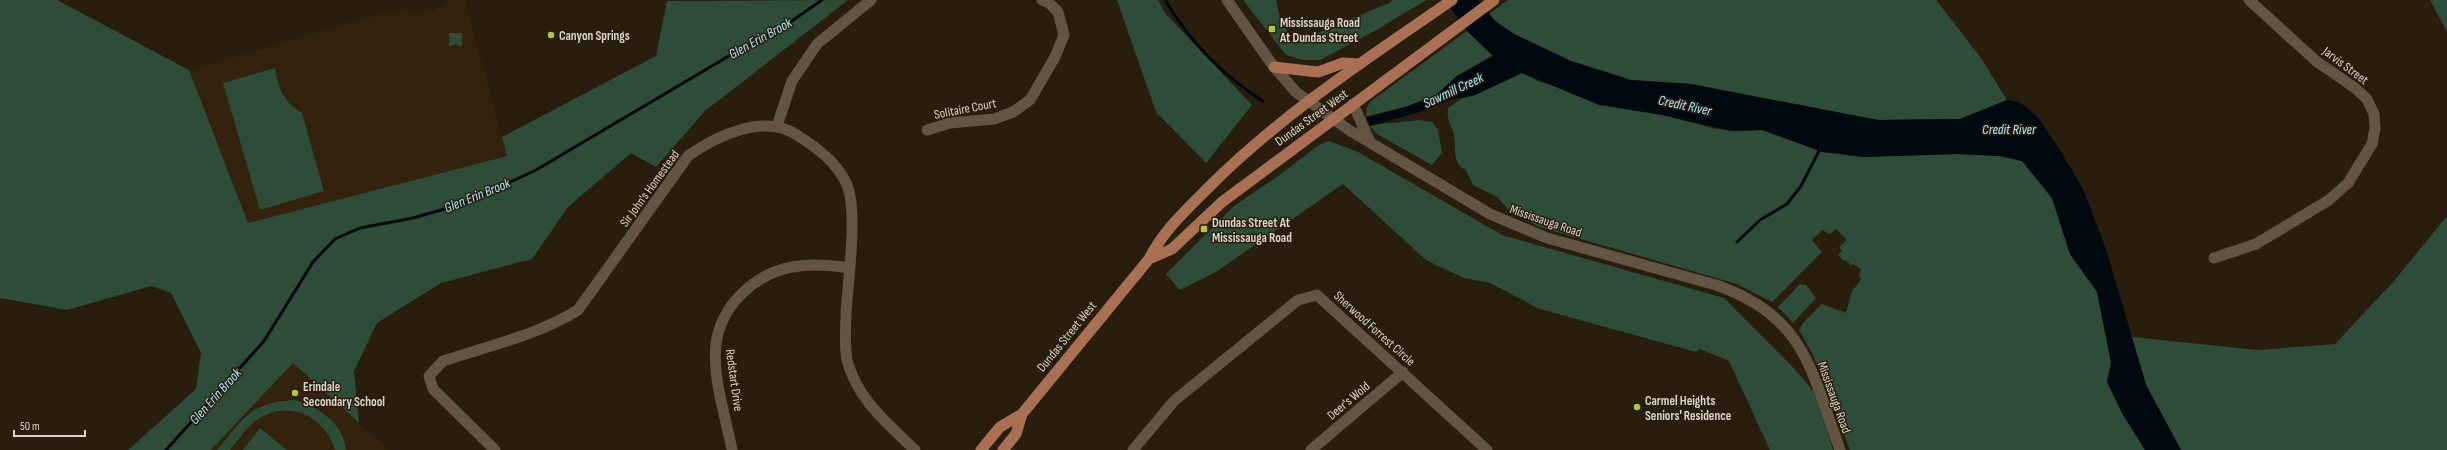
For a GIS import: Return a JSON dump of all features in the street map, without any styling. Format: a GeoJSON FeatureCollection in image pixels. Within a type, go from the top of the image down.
{"type":"FeatureCollection","features":[{"type":"Feature","properties":{"kind":"main road","name":"Dundas Street West"},"geometry":{"type":"LineString","coordinates":[[981,450],[1000,427],[1022,414],[1149,259],[1159,240],[1199,197],[1256,143],[1308,101],[1452,0]]}},
{"type":"Feature","properties":{"kind":"main road","name":"Dundas Street West"},"geometry":{"type":"LineString","coordinates":[[1149,259],[1172,249],[1222,202],[1333,118],[1494,0]]}},
{"type":"Feature","properties":{"kind":"main road"},"geometry":{"type":"LineString","coordinates":[[1274,67],[1318,72],[1342,63],[1359,64]]}},
{"type":"Feature","properties":{"kind":"main road","name":"Dundas Street West"},"geometry":{"type":"LineString","coordinates":[[1003,450],[1016,434],[1022,414]]}},
{"type":"Feature","properties":{"kind":"street"},"geometry":{"type":"LineString","coordinates":[[777,126],[792,81],[817,44],[871,0]]}},
{"type":"Feature","properties":{"kind":"street","name":"Solitaire Court"},"geometry":{"type":"LineString","coordinates":[[927,130],[950,123],[994,118],[1013,112],[1030,100],[1055,57],[1064,35],[1058,12],[1049,3],[1042,0]]}},
{"type":"Feature","properties":{"kind":"street","name":"Mississauga Road"},"geometry":{"type":"LineString","coordinates":[[1227,0],[1286,82],[1308,101],[1370,142],[1490,214],[1520,228],[1547,238],[1716,285],[1749,297],[1778,320],[1804,353],[1840,450]]}},
{"type":"Feature","properties":{"kind":"street","name":"Jarvis Street"},"geometry":{"type":"LineString","coordinates":[[2214,258],[2256,244],[2329,200],[2348,183],[2372,144],[2375,128],[2374,114],[2367,99],[2355,88],[2316,61],[2249,0]]}},
{"type":"Feature","properties":{"kind":"street"},"geometry":{"type":"LineString","coordinates":[[1353,104],[1370,142]]}},
{"type":"Feature","properties":{"kind":"street","name":"Sir John's Homestead"},"geometry":{"type":"LineString","coordinates":[[495,450],[433,389],[428,376],[434,368],[443,361],[538,330],[562,320],[578,310],[688,156],[705,144],[728,133],[745,129],[777,126],[791,131],[824,153],[847,186],[851,216],[850,268],[845,338],[847,359],[856,387],[875,411],[915,450]]}},
{"type":"Feature","properties":{"kind":"street","name":"Redstart Drive"},"geometry":{"type":"LineString","coordinates":[[732,450],[717,372],[716,345],[721,323],[747,287],[770,275],[792,267],[819,264],[850,268]]}},
{"type":"Feature","properties":{"kind":"street","name":"Sherwood Forrest Circle"},"geometry":{"type":"LineString","coordinates":[[1133,450],[1174,401],[1298,300],[1308,296],[1317,295],[1487,450]]}},
{"type":"Feature","properties":{"kind":"street","name":"Deer's Wold"},"geometry":{"type":"LineString","coordinates":[[1311,450],[1403,372]]}},
{"type":"Feature","properties":{"kind":"shaded area"},"geometry":{"type":"Polygon","coordinates":[[[446,0],[465,0],[507,156],[248,223],[189,70],[385,12],[432,11],[441,7],[446,0]]]}},
{"type":"Feature","properties":{"kind":"shaded area","name":"Erindale Secondary School"},"geometry":{"type":"Polygon","coordinates":[[[293,363],[389,450],[211,450],[293,363]]]}},
{"type":"Feature","properties":{"kind":"green space"},"geometry":{"type":"Polygon","coordinates":[[[0,0],[57,0],[189,70],[248,223],[507,156],[502,137],[656,56],[667,1],[848,0],[705,111],[656,167],[631,153],[568,207],[532,259],[441,283],[377,323],[354,371],[359,423],[293,363],[211,450],[128,450],[196,389],[201,353],[171,293],[151,286],[67,310],[0,298],[0,0]]]}},
{"type":"Feature","properties":{"kind":"green space"},"geometry":{"type":"Polygon","coordinates":[[[1117,0],[1158,0],[1165,13],[1252,105],[1206,163],[1156,112],[1117,0]]]}},
{"type":"Feature","properties":{"kind":"green space"},"geometry":{"type":"Polygon","coordinates":[[[1243,0],[1276,0],[1279,14],[1291,41],[1296,42],[1389,3],[1392,0],[1426,0],[1380,28],[1320,60],[1302,60],[1286,55],[1243,0]]]}},
{"type":"Feature","properties":{"kind":"green space"},"geometry":{"type":"Polygon","coordinates":[[[1508,0],[1936,0],[1981,58],[2007,100],[1960,119],[1878,120],[1691,84],[1631,80],[1571,61],[1514,34],[1495,21],[1489,14],[1508,0]]]}},
{"type":"Feature","properties":{"kind":"green space"},"geometry":{"type":"Polygon","coordinates":[[[2430,0],[2447,0],[2447,32],[2430,0]]]}},
{"type":"Feature","properties":{"kind":"green space"},"geometry":{"type":"Polygon","coordinates":[[[1467,31],[1493,55],[1457,76],[1435,96],[1405,107],[1366,117],[1367,107],[1371,101],[1467,31]]]}},
{"type":"Feature","properties":{"kind":"green space"},"geometry":{"type":"Polygon","coordinates":[[[449,33],[462,33],[462,47],[456,44],[449,46],[449,33]]]}},
{"type":"Feature","properties":{"kind":"green space"},"geometry":{"type":"Polygon","coordinates":[[[275,68],[283,94],[291,105],[302,113],[324,191],[260,210],[223,83],[275,68]]]}},
{"type":"Feature","properties":{"kind":"green space"},"geometry":{"type":"Polygon","coordinates":[[[1522,73],[1540,82],[1712,128],[1732,131],[1762,130],[1863,157],[1957,154],[2000,156],[2022,161],[2052,198],[2070,254],[2097,292],[2111,362],[2107,382],[2122,413],[2145,450],[1850,450],[1813,355],[1799,330],[1803,323],[1822,304],[1846,313],[1852,291],[1861,280],[1859,275],[1861,269],[1853,264],[1851,265],[1846,260],[1844,261],[1838,255],[1842,251],[1839,247],[1847,240],[1836,229],[1830,234],[1822,230],[1812,240],[1822,252],[1772,302],[1737,284],[1539,227],[1509,210],[1497,197],[1473,185],[1466,170],[1458,164],[1454,136],[1448,119],[1448,108],[1461,99],[1475,95],[1522,73]]]}},
{"type":"Feature","properties":{"kind":"green space"},"geometry":{"type":"Polygon","coordinates":[[[1417,120],[1432,122],[1438,130],[1442,153],[1432,165],[1377,134],[1370,126],[1417,120]]]}},
{"type":"Feature","properties":{"kind":"green space"},"geometry":{"type":"Polygon","coordinates":[[[1329,141],[1358,152],[1502,235],[1724,298],[1791,365],[1816,394],[1833,450],[1770,450],[1729,361],[1700,349],[1696,352],[1540,309],[1490,283],[1464,278],[1426,260],[1343,184],[1216,272],[1180,290],[1166,274],[1234,206],[1274,179],[1319,145],[1329,141]]]}},
{"type":"Feature","properties":{"kind":"green space"},"geometry":{"type":"Polygon","coordinates":[[[2447,216],[2447,450],[2181,450],[2146,385],[2132,337],[2258,350],[2335,344],[2394,281],[2447,216]]]}},
{"type":"Feature","properties":{"kind":"green space"},"geometry":{"type":"Polygon","coordinates":[[[1800,284],[1806,285],[1816,298],[1793,323],[1778,307],[1800,284]]]}},
{"type":"Feature","properties":{"kind":"green space"},"geometry":{"type":"Polygon","coordinates":[[[295,400],[321,412],[335,424],[344,441],[346,450],[335,450],[330,437],[313,419],[291,411],[279,411],[266,415],[254,422],[230,450],[217,450],[242,420],[257,408],[267,404],[295,400]]]}},
{"type":"Feature","properties":{"kind":"green space"},"geometry":{"type":"Polygon","coordinates":[[[260,428],[287,450],[243,450],[260,428]]]}},
{"type":"Feature","properties":{"kind":"water","name":"Credit River"},"geometry":{"type":"Polygon","coordinates":[[[1445,0],[1478,0],[1495,21],[1514,34],[1571,61],[1631,80],[1691,84],[1878,120],[1960,119],[2007,100],[2019,102],[2037,116],[2060,150],[2083,189],[2106,249],[2146,385],[2181,450],[2145,450],[2122,413],[2107,382],[2111,362],[2097,292],[2070,254],[2052,198],[2022,161],[2000,156],[1957,154],[1863,157],[1822,152],[1762,130],[1732,131],[1662,115],[1599,105],[1522,73],[1475,95],[1450,100],[1423,111],[1370,126],[1366,117],[1405,107],[1435,96],[1457,76],[1493,56],[1467,31],[1445,0]]]}},
{"type":"Feature","properties":{"kind":"waterway","name":"Glen Erin Brook"},"geometry":{"type":"LineString","coordinates":[[166,450],[264,341],[313,262],[335,239],[360,228],[413,218],[466,203],[536,170],[739,50],[776,32],[822,0]]}},
{"type":"Feature","properties":{"kind":"waterway","name":"Sawmill Creek"},"geometry":{"type":"LineString","coordinates":[[1165,0],[1196,44],[1220,69],[1263,101]]}},
{"type":"Feature","properties":{"kind":"waterway"},"geometry":{"type":"LineString","coordinates":[[1737,242],[1760,220],[1787,204],[1801,186],[1820,149]]}},
{"type":"Feature","properties":{"kind":"place","name":"Mississauga Road At Dundas Street"},"geometry":{"type":"Point","coordinates":[1272,29]}},
{"type":"Feature","properties":{"kind":"place","name":"Canyon Springs"},"geometry":{"type":"Point","coordinates":[551,35]}},
{"type":"Feature","properties":{"kind":"place","name":"Dundas Street At Mississauga Road"},"geometry":{"type":"Point","coordinates":[1204,229]}},
{"type":"Feature","properties":{"kind":"place","name":"Erindale Secondary School"},"geometry":{"type":"Point","coordinates":[295,393]}},
{"type":"Feature","properties":{"kind":"place","name":"Carmel Heights Seniors' Residence"},"geometry":{"type":"Point","coordinates":[1637,407]}}]}
